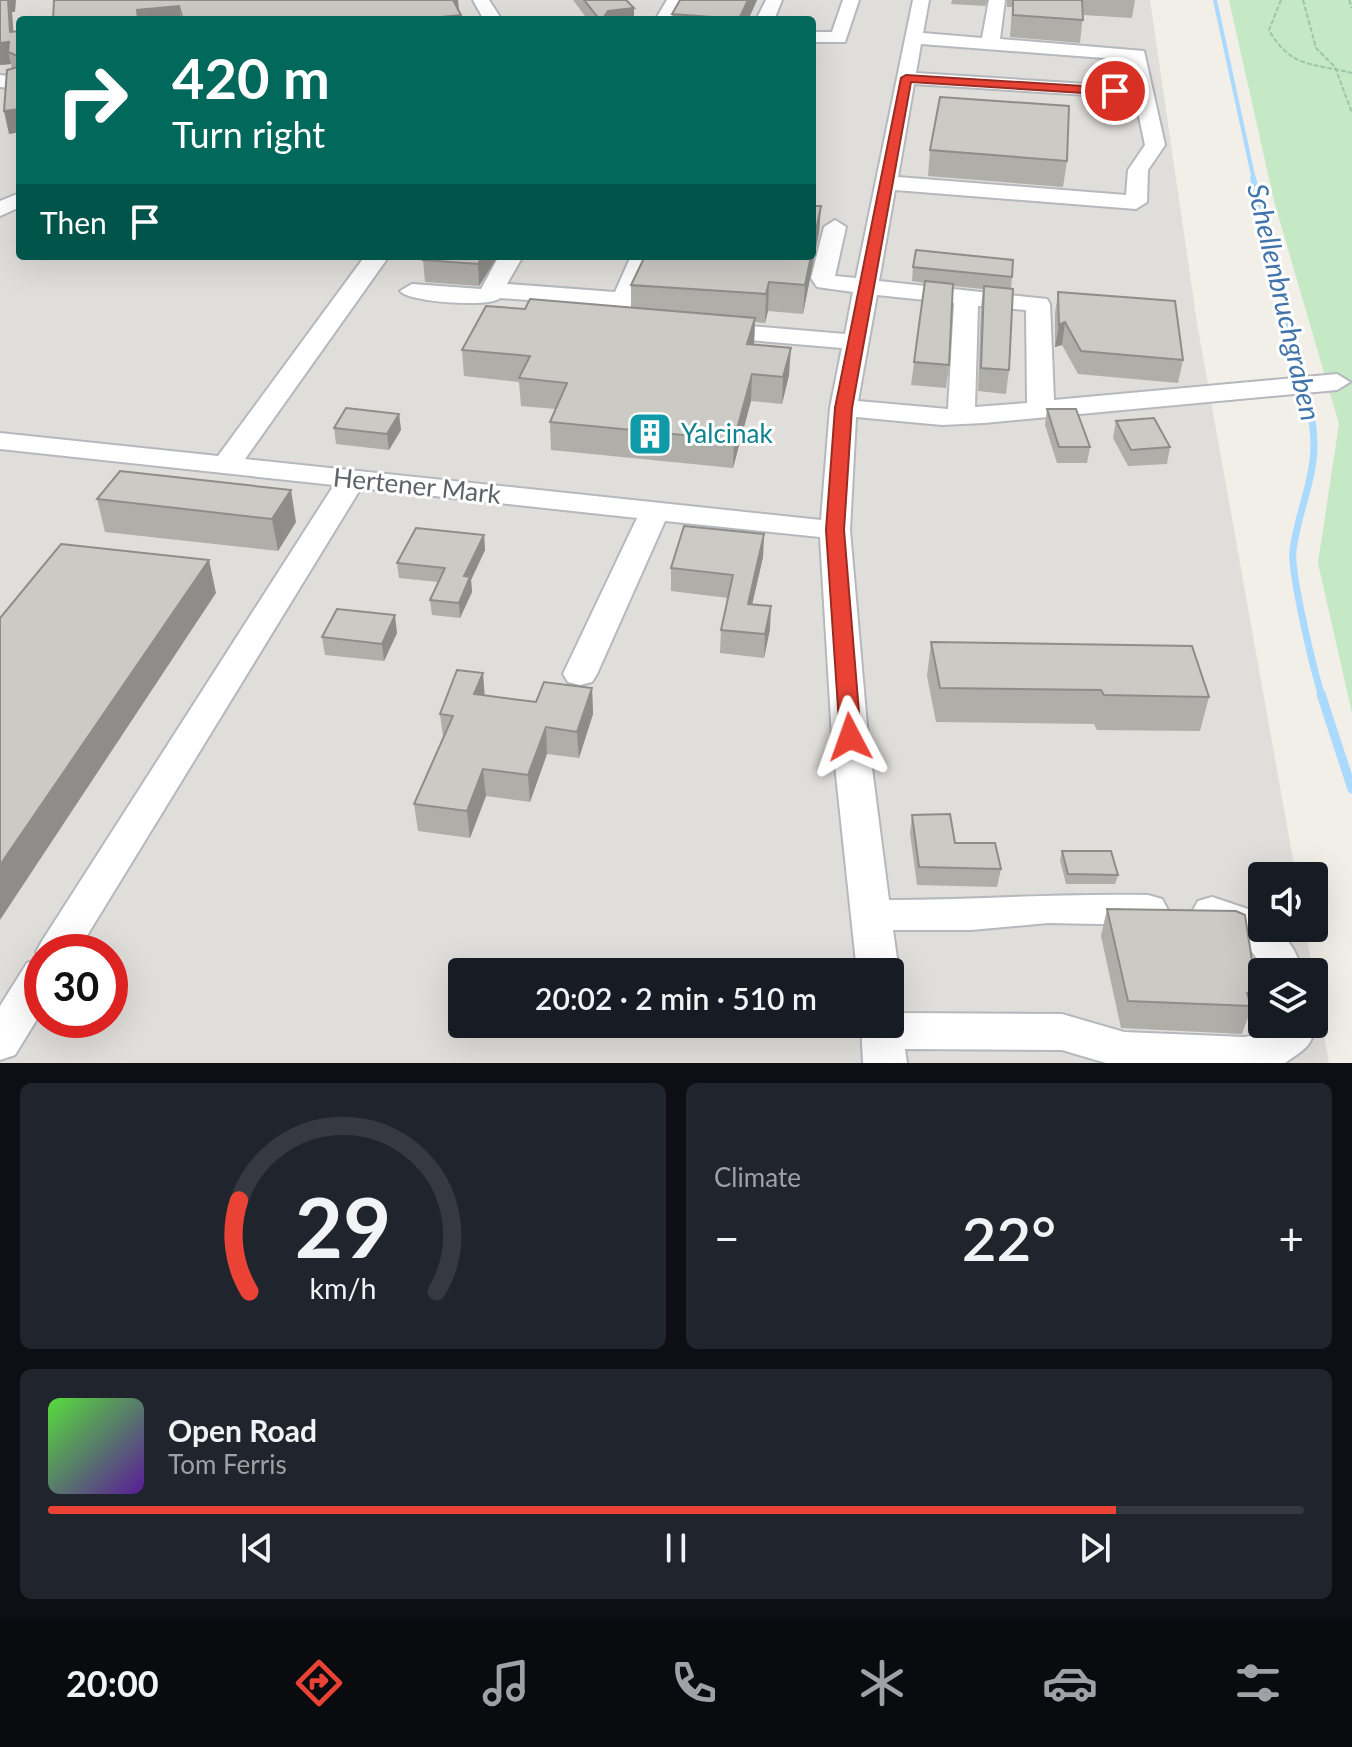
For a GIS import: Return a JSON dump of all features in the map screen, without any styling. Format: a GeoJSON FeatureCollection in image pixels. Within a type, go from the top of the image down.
{"type":"FeatureCollection","features":[{"type":"Feature","properties":{"kind":"street"},"geometry":{"type":"LineString","coordinates":[[816,37],[839,38],[851,0]]}},
{"type":"Feature","properties":{"kind":"street"},"geometry":{"type":"LineString","coordinates":[[877,958],[863,737],[835,530],[843,408],[921,0]]}},
{"type":"Feature","properties":{"kind":"street"},"geometry":{"type":"LineString","coordinates":[[990,44],[997,0]]}},
{"type":"Feature","properties":{"kind":"street"},"geometry":{"type":"LineString","coordinates":[[887,183],[1136,202],[1138,170],[1155,145],[1138,55],[914,38]]}},
{"type":"Feature","properties":{"kind":"street"},"geometry":{"type":"LineString","coordinates":[[906,78],[1143,93]]}},
{"type":"Feature","properties":{"kind":"street"},"geometry":{"type":"LineString","coordinates":[[878,230],[824,226],[823,278],[832,285],[1038,304],[1041,409]]}},
{"type":"Feature","properties":{"kind":"street"},"geometry":{"type":"LineString","coordinates":[[226,465],[368,260]]}},
{"type":"Feature","properties":{"kind":"street"},"geometry":{"type":"LineString","coordinates":[[412,291],[488,297],[509,260]]}},
{"type":"Feature","properties":{"kind":"street"},"geometry":{"type":"LineString","coordinates":[[641,260],[612,322],[656,325]]}},
{"type":"Feature","properties":{"kind":"street"},"geometry":{"type":"LineString","coordinates":[[492,290],[623,300]]}},
{"type":"Feature","properties":{"kind":"street"},"geometry":{"type":"LineString","coordinates":[[961,416],[966,297]]}},
{"type":"Feature","properties":{"kind":"street"},"geometry":{"type":"LineString","coordinates":[[685,328],[855,342]]}},
{"type":"Feature","properties":{"kind":"street"},"geometry":{"type":"LineString","coordinates":[[843,408],[961,416],[1337,382]]}},
{"type":"Feature","properties":{"kind":"street","name":"Hertener Mark"},"geometry":{"type":"LineString","coordinates":[[0,441],[835,530]]}},
{"type":"Feature","properties":{"kind":"street"},"geometry":{"type":"LineString","coordinates":[[67,934],[352,479]]}},
{"type":"Feature","properties":{"kind":"street"},"geometry":{"type":"LineString","coordinates":[[580,674],[655,511]]}},
{"type":"Feature","properties":{"kind":"street"},"geometry":{"type":"LineString","coordinates":[[874,915],[971,915],[1048,908],[1224,913],[1257,932],[1280,958]]}},
{"type":"Feature","properties":{"kind":"street"},"geometry":{"type":"LineString","coordinates":[[0,1042],[24,1004]]}},
{"type":"Feature","properties":{"kind":"street"},"geometry":{"type":"LineString","coordinates":[[883,1039],[1062,1032],[1124,1050],[1244,1055],[1267,1052],[1287,1038]]}},
{"type":"Feature","properties":{"kind":"path"},"geometry":{"type":"LineString","coordinates":[[1281,0],[1269,30],[1276,45],[1290,59],[1311,67],[1335,67],[1352,73]]}},
{"type":"Feature","properties":{"kind":"path"},"geometry":{"type":"LineString","coordinates":[[1303,0],[1316,48],[1335,67],[1352,113]]}},
{"type":"Feature","properties":{"kind":"path"},"geometry":{"type":"LineString","coordinates":[[1349,0],[1352,8]]}},
{"type":"Feature","properties":{"kind":"shaded area"},"geometry":{"type":"Polygon","coordinates":[[[0,0],[1150,0],[1197,323],[1293,862],[1248,862],[1248,942],[1308,942],[1310,958],[1248,958],[1248,1038],[1325,1038],[1329,1063],[0,1063],[0,0]]]}},
{"type":"Feature","properties":{"kind":"green space"},"geometry":{"type":"Polygon","coordinates":[[[1229,0],[1352,0],[1352,713],[1318,563],[1339,424],[1274,201],[1229,0]]]}},
{"type":"Feature","properties":{"kind":"building"},"geometry":{"type":"Polygon","coordinates":[[[0,0],[8,0],[10,32],[16,31],[16,55],[8,52],[9,42],[0,43],[0,0]]]}},
{"type":"Feature","properties":{"kind":"building"},"geometry":{"type":"Polygon","coordinates":[[[54,0],[453,0],[461,15],[182,16],[179,6],[137,10],[138,16],[53,16],[54,0]]]}},
{"type":"Feature","properties":{"kind":"building"},"geometry":{"type":"Polygon","coordinates":[[[584,0],[626,0],[634,8],[608,11],[605,16],[597,16],[584,0]]]}},
{"type":"Feature","properties":{"kind":"building"},"geometry":{"type":"Polygon","coordinates":[[[680,0],[748,0],[740,16],[672,14],[680,0]]]}},
{"type":"Feature","properties":{"kind":"building"},"geometry":{"type":"Polygon","coordinates":[[[1013,0],[1082,0],[1083,20],[1013,15],[1013,0]]]}},
{"type":"Feature","properties":{"kind":"building"},"geometry":{"type":"Polygon","coordinates":[[[16,68],[16,110],[4,111],[7,70],[16,68]]]}},
{"type":"Feature","properties":{"kind":"building"},"geometry":{"type":"Polygon","coordinates":[[[940,97],[1069,106],[1067,161],[930,150],[940,97]]]}},
{"type":"Feature","properties":{"kind":"building"},"geometry":{"type":"Polygon","coordinates":[[[816,206],[821,206],[816,230],[816,206]]]}},
{"type":"Feature","properties":{"kind":"building"},"geometry":{"type":"Polygon","coordinates":[[[916,250],[1013,260],[1012,277],[913,267],[916,250]]]}},
{"type":"Feature","properties":{"kind":"building"},"geometry":{"type":"Polygon","coordinates":[[[423,260],[480,260],[478,264],[423,260]]]}},
{"type":"Feature","properties":{"kind":"building"},"geometry":{"type":"Polygon","coordinates":[[[643,260],[810,260],[805,285],[769,282],[766,294],[631,285],[643,260]]]}},
{"type":"Feature","properties":{"kind":"building"},"geometry":{"type":"Polygon","coordinates":[[[925,281],[953,284],[949,365],[914,362],[925,281]]]}},
{"type":"Feature","properties":{"kind":"building"},"geometry":{"type":"Polygon","coordinates":[[[984,286],[1013,289],[1009,370],[981,368],[984,286]]]}},
{"type":"Feature","properties":{"kind":"building"},"geometry":{"type":"Polygon","coordinates":[[[1058,292],[1175,301],[1183,360],[1081,351],[1065,322],[1059,325],[1058,292]]]}},
{"type":"Feature","properties":{"kind":"building"},"geometry":{"type":"Polygon","coordinates":[[[530,299],[755,318],[747,344],[791,348],[783,377],[752,374],[734,440],[550,422],[567,383],[519,378],[530,356],[462,350],[486,306],[525,309],[530,299]]]}},
{"type":"Feature","properties":{"kind":"building"},"geometry":{"type":"Polygon","coordinates":[[[346,408],[399,414],[387,434],[334,428],[346,408]]]}},
{"type":"Feature","properties":{"kind":"building"},"geometry":{"type":"Polygon","coordinates":[[[1047,409],[1076,409],[1090,447],[1059,447],[1047,409]]]}},
{"type":"Feature","properties":{"kind":"building"},"geometry":{"type":"Polygon","coordinates":[[[1154,418],[1170,447],[1131,450],[1116,421],[1154,418]]]}},
{"type":"Feature","properties":{"kind":"building"},"geometry":{"type":"Polygon","coordinates":[[[120,471],[291,490],[272,519],[97,499],[120,471]]]}},
{"type":"Feature","properties":{"kind":"building"},"geometry":{"type":"Polygon","coordinates":[[[684,526],[764,534],[748,604],[771,606],[765,634],[721,630],[733,575],[671,568],[684,526]]]}},
{"type":"Feature","properties":{"kind":"building"},"geometry":{"type":"Polygon","coordinates":[[[416,528],[484,535],[464,576],[470,577],[459,603],[430,600],[445,568],[397,563],[416,528]]]}},
{"type":"Feature","properties":{"kind":"building"},"geometry":{"type":"Polygon","coordinates":[[[61,544],[209,560],[0,865],[0,618],[61,544]]]}},
{"type":"Feature","properties":{"kind":"building"},"geometry":{"type":"Polygon","coordinates":[[[337,609],[395,615],[382,644],[322,637],[337,609]]]}},
{"type":"Feature","properties":{"kind":"building"},"geometry":{"type":"Polygon","coordinates":[[[931,642],[1192,646],[1209,697],[1104,695],[1101,690],[940,688],[931,642]]]}},
{"type":"Feature","properties":{"kind":"building"},"geometry":{"type":"Polygon","coordinates":[[[457,670],[483,673],[474,694],[536,702],[544,682],[592,688],[577,732],[546,727],[528,775],[483,769],[467,811],[414,804],[453,716],[440,714],[457,670]]]}},
{"type":"Feature","properties":{"kind":"building"},"geometry":{"type":"Polygon","coordinates":[[[950,814],[955,843],[995,843],[1001,869],[919,867],[912,815],[950,814]]]}},
{"type":"Feature","properties":{"kind":"building"},"geometry":{"type":"Polygon","coordinates":[[[1062,851],[1111,851],[1118,875],[1068,874],[1062,851]]]}},
{"type":"Feature","properties":{"kind":"building"},"geometry":{"type":"Polygon","coordinates":[[[1107,909],[1236,911],[1245,915],[1252,958],[1248,958],[1248,1006],[1128,1001],[1107,909]]]}},
{"type":"Feature","properties":{"kind":"waterway","name":"Schellenbruchgraben"},"geometry":{"type":"LineString","coordinates":[[1215,0],[1254,180]]}},
{"type":"Feature","properties":{"kind":"waterway","name":"Schellenbruchgraben"},"geometry":{"type":"LineString","coordinates":[[1253,178],[1309,407]]}},
{"type":"Feature","properties":{"kind":"waterway","name":"Schellenbruchgraben"},"geometry":{"type":"LineString","coordinates":[[1309,405],[1313,427],[1313,464],[1297,530],[1293,562],[1303,622],[1322,696]]}},
{"type":"Feature","properties":{"kind":"waterway","name":"Schellenbruchgraben"},"geometry":{"type":"LineString","coordinates":[[1321,694],[1352,789]]}},
{"type":"Feature","properties":{"kind":"place","name":"Yalcinak"},"geometry":{"type":"Point","coordinates":[650,434]}},
{"type":"Feature","properties":{"kind":"route"},"geometry":{"type":"LineString","coordinates":[[850,737],[835,530],[843,408],[906,78],[1115,91]]}}]}
